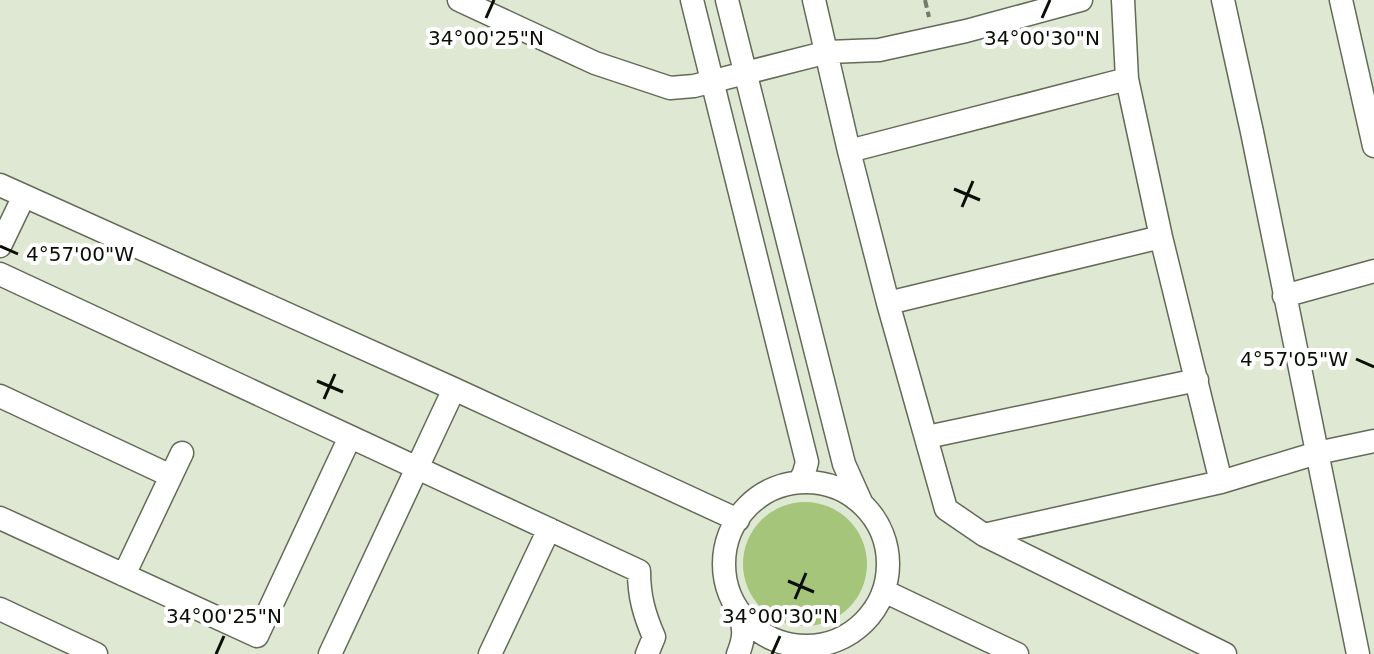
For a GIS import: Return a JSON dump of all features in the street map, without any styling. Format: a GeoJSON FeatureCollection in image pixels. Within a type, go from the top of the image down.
{"type":"FeatureCollection","features":[{"type":"Feature","properties":{"kind":"street"},"geometry":{"type":"LineString","coordinates":[[459,0],[595,63],[670,88],[694,86],[828,52],[879,50],[966,31],[1081,0]]}},
{"type":"Feature","properties":{"kind":"street"},"geometry":{"type":"LineString","coordinates":[[692,0],[807,462],[799,482]]}},
{"type":"Feature","properties":{"kind":"street"},"geometry":{"type":"LineString","coordinates":[[727,0],[844,464],[861,502],[878,522],[887,546],[889,572],[882,598],[866,622],[843,639],[816,647],[794,650],[761,634],[740,615]]}},
{"type":"Feature","properties":{"kind":"street"},"geometry":{"type":"LineString","coordinates":[[814,0],[888,303],[946,509],[984,535],[1225,654]]}},
{"type":"Feature","properties":{"kind":"street"},"geometry":{"type":"LineString","coordinates":[[1123,0],[1127,79],[1161,237],[1221,482]]}},
{"type":"Feature","properties":{"kind":"street"},"geometry":{"type":"LineString","coordinates":[[1223,0],[1358,654]]}},
{"type":"Feature","properties":{"kind":"street"},"geometry":{"type":"LineString","coordinates":[[1341,0],[1374,146]]}},
{"type":"Feature","properties":{"kind":"street"},"geometry":{"type":"LineString","coordinates":[[849,151],[1127,79]]}},
{"type":"Feature","properties":{"kind":"street"},"geometry":{"type":"LineString","coordinates":[[0,185],[738,520]]}},
{"type":"Feature","properties":{"kind":"street"},"geometry":{"type":"LineString","coordinates":[[0,246],[24,196]]}},
{"type":"Feature","properties":{"kind":"street"},"geometry":{"type":"LineString","coordinates":[[888,303],[1161,237]]}},
{"type":"Feature","properties":{"kind":"street"},"geometry":{"type":"LineString","coordinates":[[1284,296],[1374,271]]}},
{"type":"Feature","properties":{"kind":"street"},"geometry":{"type":"LineString","coordinates":[[0,274],[639,571],[639,592],[654,637],[647,654]]}},
{"type":"Feature","properties":{"kind":"street"},"geometry":{"type":"LineString","coordinates":[[927,437],[1197,380]]}},
{"type":"Feature","properties":{"kind":"street"},"geometry":{"type":"LineString","coordinates":[[330,654],[454,389]]}},
{"type":"Feature","properties":{"kind":"street"},"geometry":{"type":"LineString","coordinates":[[0,396],[171,476]]}},
{"type":"Feature","properties":{"kind":"street"},"geometry":{"type":"LineString","coordinates":[[0,518],[257,636],[350,437]]}},
{"type":"Feature","properties":{"kind":"street"},"geometry":{"type":"LineString","coordinates":[[984,535],[1221,482],[1317,453],[1374,441]]}},
{"type":"Feature","properties":{"kind":"street"},"geometry":{"type":"LineString","coordinates":[[124,575],[182,453]]}},
{"type":"Feature","properties":{"kind":"street"},"geometry":{"type":"LineString","coordinates":[[738,654],[744,641],[744,628],[727,589],[723,561],[730,533],[743,511],[763,493],[787,483],[799,482],[813,481],[839,488],[861,502]]}},
{"type":"Feature","properties":{"kind":"street"},"geometry":{"type":"LineString","coordinates":[[490,654],[549,529]]}},
{"type":"Feature","properties":{"kind":"street"},"geometry":{"type":"LineString","coordinates":[[884,591],[1017,654]]}},
{"type":"Feature","properties":{"kind":"street"},"geometry":{"type":"LineString","coordinates":[[0,609],[96,654]]}},
{"type":"Feature","properties":{"kind":"green space"},"geometry":{"type":"Polygon","coordinates":[[[805,502],[829,507],[849,520],[862,540],[867,564],[862,588],[849,608],[829,621],[805,626],[781,621],[761,608],[748,588],[743,564],[748,540],[761,520],[781,507],[805,502]]]}}]}
